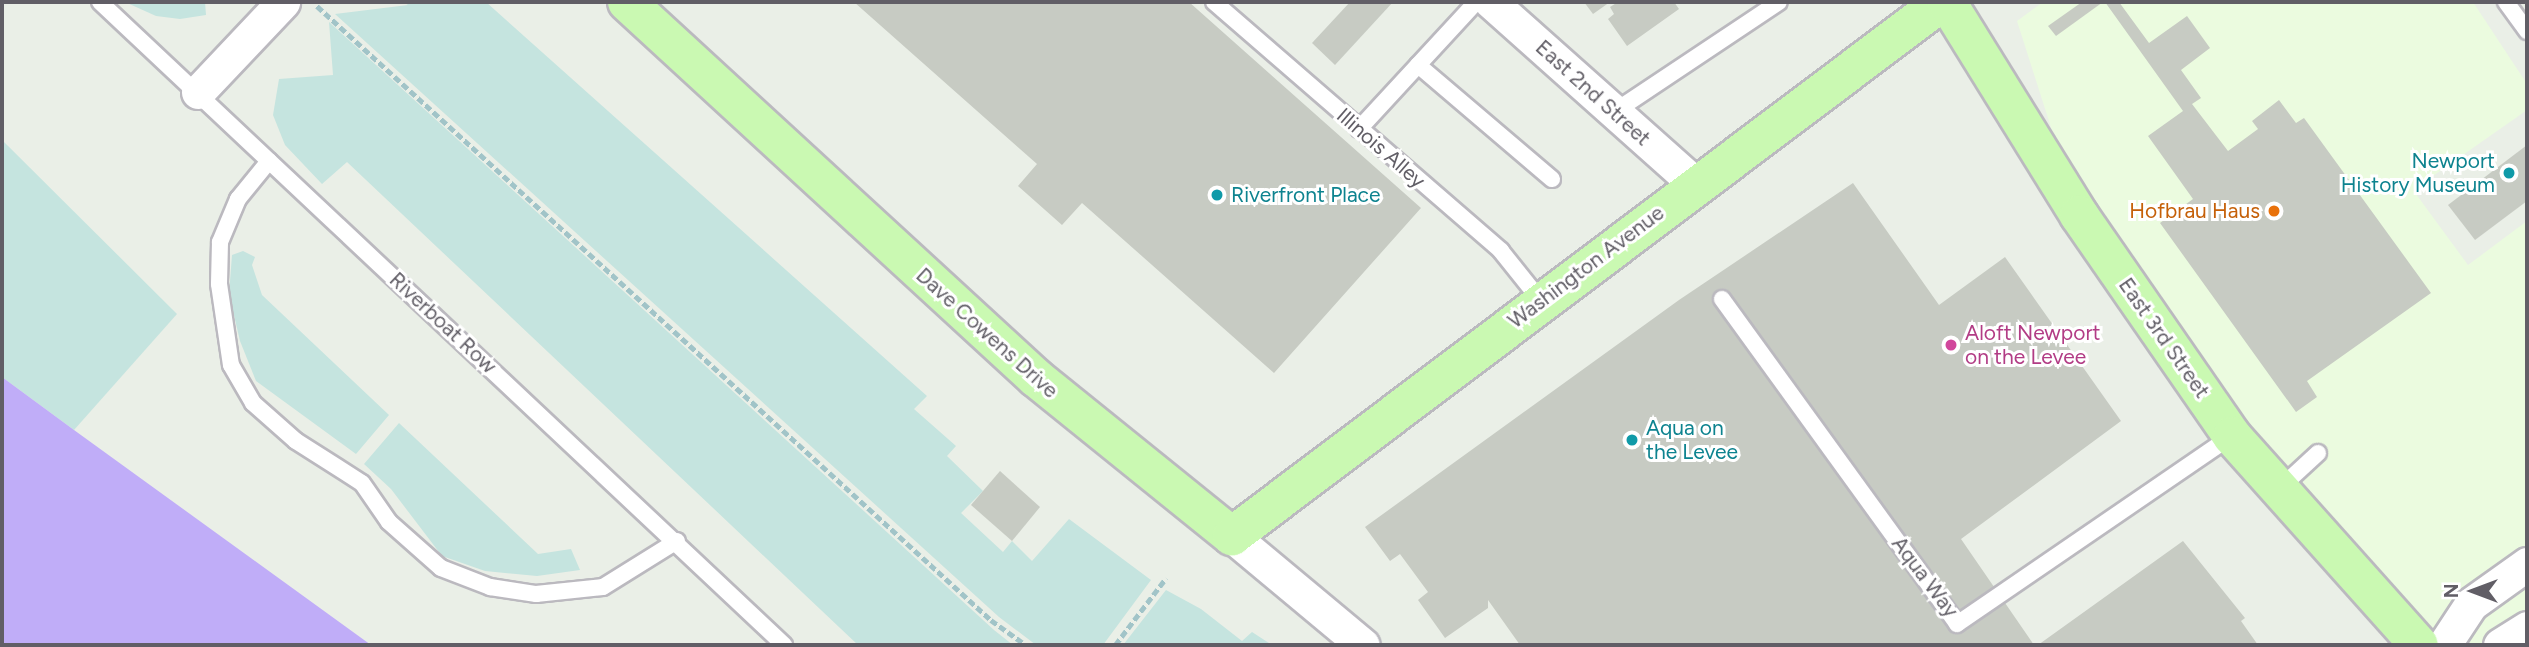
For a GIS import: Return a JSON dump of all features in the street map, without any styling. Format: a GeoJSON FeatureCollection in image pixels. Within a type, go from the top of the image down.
{"type":"FeatureCollection","features":[{"type":"Feature","properties":{"kind":"main road","name":"Dave Cowens Drive"},"geometry":{"type":"LineString","coordinates":[[627,2],[1036,378],[1231,536]]}},
{"type":"Feature","properties":{"kind":"main road","name":"Washington Avenue"},"geometry":{"type":"LineString","coordinates":[[1231,536],[1695,184],[1945,2]]}},
{"type":"Feature","properties":{"kind":"main road","name":"East 3rd Street"},"geometry":{"type":"LineString","coordinates":[[1945,2],[2079,215],[2232,436],[2419,645]]}},
{"type":"Feature","properties":{"kind":"street"},"geometry":{"type":"LineString","coordinates":[[198,92],[283,2]]}},
{"type":"Feature","properties":{"kind":"street","name":"East 2nd Street"},"geometry":{"type":"LineString","coordinates":[[1491,2],[1695,184]]}},
{"type":"Feature","properties":{"kind":"street","name":"Dave Cowens Drive"},"geometry":{"type":"LineString","coordinates":[[1231,536],[1363,645]]}},
{"type":"Feature","properties":{"kind":"street"},"geometry":{"type":"LineString","coordinates":[[2444,645],[2471,604],[2527,564]]}},
{"type":"Feature","properties":{"kind":"street"},"geometry":{"type":"LineString","coordinates":[[2500,645],[2527,628]]}},
{"type":"Feature","properties":{"kind":"lane","name":"Riverboat Row"},"geometry":{"type":"LineString","coordinates":[[100,2],[677,541],[784,645]]}},
{"type":"Feature","properties":{"kind":"lane","name":"Illinois Alley"},"geometry":{"type":"LineString","coordinates":[[1214,2],[1501,251],[1542,301]]}},
{"type":"Feature","properties":{"kind":"lane"},"geometry":{"type":"LineString","coordinates":[[1359,128],[1476,2]]}},
{"type":"Feature","properties":{"kind":"lane"},"geometry":{"type":"LineString","coordinates":[[1615,112],[1779,2]]}},
{"type":"Feature","properties":{"kind":"lane"},"geometry":{"type":"LineString","coordinates":[[2506,2],[2527,31]]}},
{"type":"Feature","properties":{"kind":"lane"},"geometry":{"type":"LineString","coordinates":[[1418,65],[1552,179]]}},
{"type":"Feature","properties":{"kind":"lane"},"geometry":{"type":"LineString","coordinates":[[269,161],[238,200],[220,242],[219,284],[231,365],[253,403],[296,441],[362,483],[390,522],[441,568],[490,587],[536,594],[603,587],[677,541]]}},
{"type":"Feature","properties":{"kind":"lane","name":"Aqua Way"},"geometry":{"type":"LineString","coordinates":[[1722,299],[1957,624],[2232,436]]}},
{"type":"Feature","properties":{"kind":"lane"},"geometry":{"type":"LineString","coordinates":[[2279,489],[2318,453]]}},
{"type":"Feature","properties":{"kind":"path"},"geometry":{"type":"LineString","coordinates":[[328,15],[991,620],[1026,645]]}},
{"type":"Feature","properties":{"kind":"path"},"geometry":{"type":"LineString","coordinates":[[1115,645],[1166,578]]}},
{"type":"Feature","properties":{"kind":"shaded area"},"geometry":{"type":"Polygon","coordinates":[[[125,2],[205,2],[206,15],[180,19],[156,16],[125,2]]]}},
{"type":"Feature","properties":{"kind":"shaded area"},"geometry":{"type":"Polygon","coordinates":[[[403,2],[486,2],[927,396],[914,409],[956,446],[947,456],[983,491],[961,513],[1003,552],[1012,541],[1032,561],[1069,519],[1151,580],[1103,645],[1036,645],[999,617],[335,14],[408,5],[403,2]]]}},
{"type":"Feature","properties":{"kind":"shaded area"},"geometry":{"type":"Polygon","coordinates":[[[2043,2],[2473,2],[2527,84],[2527,110],[2413,190],[2468,265],[2527,221],[2527,645],[2419,645],[2079,215],[2017,21],[2043,2]]]}},
{"type":"Feature","properties":{"kind":"shaded area"},"geometry":{"type":"Polygon","coordinates":[[[329,22],[1013,645],[858,645],[347,162],[322,184],[285,145],[273,115],[279,79],[333,75],[329,22]]]}},
{"type":"Feature","properties":{"kind":"shaded area"},"geometry":{"type":"Polygon","coordinates":[[[2,140],[177,314],[74,430],[2,377],[2,140]]]}},
{"type":"Feature","properties":{"kind":"shaded area"},"geometry":{"type":"Polygon","coordinates":[[[243,251],[255,257],[252,265],[262,295],[389,415],[356,454],[256,381],[240,341],[229,294],[232,255],[243,251]]]}},
{"type":"Feature","properties":{"kind":"shaded area"},"geometry":{"type":"Polygon","coordinates":[[[2,377],[74,430],[371,645],[2,645],[2,377]]]}},
{"type":"Feature","properties":{"kind":"shaded area"},"geometry":{"type":"Polygon","coordinates":[[[399,423],[538,554],[571,549],[580,570],[537,576],[485,571],[442,556],[391,489],[364,464],[399,423]]]}},
{"type":"Feature","properties":{"kind":"shaded area"},"geometry":{"type":"Polygon","coordinates":[[[1166,590],[1201,609],[1242,641],[1252,632],[1272,645],[1123,645],[1166,590]]]}},
{"type":"Feature","properties":{"kind":"building","name":"Riverfront Place"},"geometry":{"type":"Polygon","coordinates":[[[854,2],[1189,2],[1421,208],[1274,373],[1082,203],[1062,225],[1018,186],[1037,164],[854,2]]]}},
{"type":"Feature","properties":{"kind":"building"},"geometry":{"type":"Polygon","coordinates":[[[1350,2],[1393,2],[1335,65],[1312,43],[1350,2]]]}},
{"type":"Feature","properties":{"kind":"building"},"geometry":{"type":"Polygon","coordinates":[[[1584,2],[1610,2],[1593,14],[1584,2]]]}},
{"type":"Feature","properties":{"kind":"building"},"geometry":{"type":"Polygon","coordinates":[[[1618,2],[1674,2],[1679,9],[1627,46],[1608,19],[1614,14],[1610,7],[1618,2]]]}},
{"type":"Feature","properties":{"kind":"building"},"geometry":{"type":"Polygon","coordinates":[[[2082,2],[2103,2],[2056,36],[2048,26],[2082,2]]]}},
{"type":"Feature","properties":{"kind":"building","name":"Hofbrau Haus"},"geometry":{"type":"Polygon","coordinates":[[[2105,2],[2119,2],[2149,43],[2187,16],[2210,48],[2181,70],[2201,98],[2192,104],[2228,151],[2258,129],[2252,121],[2279,100],[2296,123],[2304,118],[2431,293],[2307,381],[2317,397],[2296,412],[2160,223],[2193,199],[2148,136],[2183,111],[2105,2]]]}},
{"type":"Feature","properties":{"kind":"building","name":"Newport History Museum"},"geometry":{"type":"Polygon","coordinates":[[[2527,145],[2527,201],[2475,240],[2448,205],[2527,145]]]}},
{"type":"Feature","properties":{"kind":"building"},"geometry":{"type":"Polygon","coordinates":[[[1853,183],[1939,305],[2005,257],[2121,421],[1961,539],[2034,645],[1520,645],[1488,600],[1488,608],[1445,638],[1418,600],[1428,592],[1400,554],[1390,561],[1365,527],[1679,300],[1853,183]]]}},
{"type":"Feature","properties":{"kind":"building"},"geometry":{"type":"Polygon","coordinates":[[[1000,471],[1040,507],[1012,541],[971,505],[1000,471]]]}},
{"type":"Feature","properties":{"kind":"building"},"geometry":{"type":"Polygon","coordinates":[[[2183,541],[2245,618],[2241,621],[2258,645],[2038,645],[2183,541]]]}},
{"type":"Feature","properties":{"kind":"place","name":"Newport History Museum"},"geometry":{"type":"Point","coordinates":[2509,173]}},
{"type":"Feature","properties":{"kind":"place","name":"Riverfront Place"},"geometry":{"type":"Point","coordinates":[1217,195]}},
{"type":"Feature","properties":{"kind":"place","name":"Hofbrau Haus"},"geometry":{"type":"Point","coordinates":[2274,211]}},
{"type":"Feature","properties":{"kind":"place","name":"Aloft Newport on the Levee"},"geometry":{"type":"Point","coordinates":[1951,345]}},
{"type":"Feature","properties":{"kind":"place","name":"Aqua on the Levee"},"geometry":{"type":"Point","coordinates":[1632,440]}}]}
